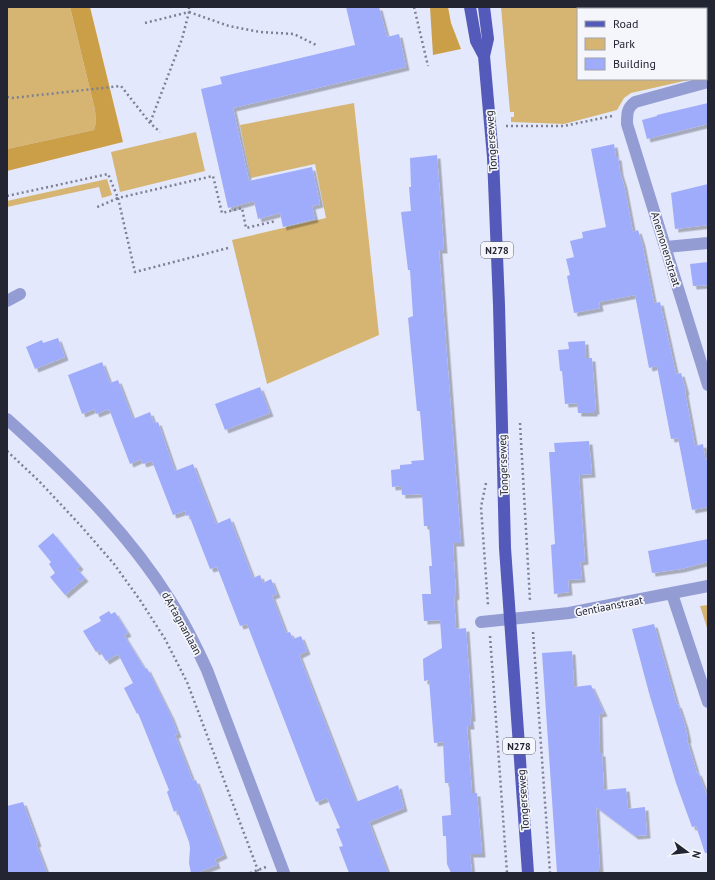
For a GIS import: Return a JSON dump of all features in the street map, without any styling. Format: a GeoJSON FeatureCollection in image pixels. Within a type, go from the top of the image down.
{"type":"FeatureCollection","features":[{"type":"Feature","properties":{"kind":"main road","name":"Tongerseweg"},"geometry":{"type":"LineString","coordinates":[[470,7],[476,40],[484,56]]}},
{"type":"Feature","properties":{"kind":"main road","name":"Tongerseweg"},"geometry":{"type":"LineString","coordinates":[[484,7],[488,39],[484,56],[493,157],[499,305],[505,541],[528,873]]}},
{"type":"Feature","properties":{"kind":"street"},"geometry":{"type":"LineString","coordinates":[[626,113],[630,106],[635,102],[708,82]]}},
{"type":"Feature","properties":{"kind":"street","name":"Anemonenstraat"},"geometry":{"type":"LineString","coordinates":[[626,113],[627,124],[708,385]]}},
{"type":"Feature","properties":{"kind":"street"},"geometry":{"type":"LineString","coordinates":[[666,247],[708,243]]}},
{"type":"Feature","properties":{"kind":"street"},"geometry":{"type":"LineString","coordinates":[[7,301],[20,294]]}},
{"type":"Feature","properties":{"kind":"street","name":"d'Artagnanlaan"},"geometry":{"type":"LineString","coordinates":[[7,419],[59,466],[99,509],[128,542],[170,600],[191,638],[206,670],[284,873]]}},
{"type":"Feature","properties":{"kind":"street","name":"Gentiaanstraat"},"geometry":{"type":"LineString","coordinates":[[485,622],[510,618],[569,613],[708,586]]}},
{"type":"Feature","properties":{"kind":"street"},"geometry":{"type":"LineString","coordinates":[[672,594],[708,702]]}},
{"type":"Feature","properties":{"kind":"path"},"geometry":{"type":"LineString","coordinates":[[150,123],[182,39],[190,12],[189,7]]}},
{"type":"Feature","properties":{"kind":"path"},"geometry":{"type":"LineString","coordinates":[[414,7],[428,66]]}},
{"type":"Feature","properties":{"kind":"path"},"geometry":{"type":"LineString","coordinates":[[145,23],[190,12],[229,26],[260,32],[294,34],[316,45]]}},
{"type":"Feature","properties":{"kind":"path"},"geometry":{"type":"LineString","coordinates":[[7,97],[12,98],[121,86],[150,123],[160,132]]}},
{"type":"Feature","properties":{"kind":"path"},"geometry":{"type":"LineString","coordinates":[[504,126],[564,126],[626,113]]}},
{"type":"Feature","properties":{"kind":"path"},"geometry":{"type":"LineString","coordinates":[[7,196],[108,174],[118,198],[135,272],[228,248]]}},
{"type":"Feature","properties":{"kind":"path"},"geometry":{"type":"LineString","coordinates":[[95,208],[118,198],[214,176],[222,213],[242,208],[246,228],[276,221]]}},
{"type":"Feature","properties":{"kind":"path"},"geometry":{"type":"LineString","coordinates":[[7,451],[50,493],[114,564],[140,600],[165,639],[186,682],[259,873]]}},
{"type":"Feature","properties":{"kind":"path"},"geometry":{"type":"LineString","coordinates":[[482,502],[481,518],[485,622],[507,873]]}},
{"type":"Feature","properties":{"kind":"path"},"geometry":{"type":"LineString","coordinates":[[533,635],[550,873]]}},
{"type":"Feature","properties":{"kind":"green space"},"geometry":{"type":"Polygon","coordinates":[[[7,7],[70,7],[95,110],[96,122],[94,130],[7,149],[7,7]]]}},
{"type":"Feature","properties":{"kind":"green space"},"geometry":{"type":"Polygon","coordinates":[[[501,7],[708,7],[708,76],[707,8],[577,8],[577,80],[689,80],[631,93],[624,98],[617,110],[564,124],[511,122],[511,117],[514,117],[514,112],[510,112],[501,7]]]}},
{"type":"Feature","properties":{"kind":"green space"},"geometry":{"type":"Polygon","coordinates":[[[354,103],[379,335],[267,384],[232,240],[326,218],[315,164],[251,178],[240,125],[354,103]]]}},
{"type":"Feature","properties":{"kind":"green space"},"geometry":{"type":"Polygon","coordinates":[[[196,132],[205,171],[120,192],[111,152],[196,132]]]}},
{"type":"Feature","properties":{"kind":"green space"},"geometry":{"type":"Polygon","coordinates":[[[107,179],[112,195],[102,198],[99,187],[7,207],[7,201],[107,179]]]}},
{"type":"Feature","properties":{"kind":"green space"},"geometry":{"type":"Polygon","coordinates":[[[708,605],[708,631],[700,606],[708,605]]]}},
{"type":"Feature","properties":{"kind":"shaded area"},"geometry":{"type":"Polygon","coordinates":[[[70,7],[90,7],[123,142],[7,171],[7,149],[94,130],[96,122],[95,110],[70,7]]]}},
{"type":"Feature","properties":{"kind":"shaded area"},"geometry":{"type":"Polygon","coordinates":[[[430,7],[448,7],[451,23],[461,49],[433,55],[430,7]]]}},
{"type":"Feature","properties":{"kind":"building"},"geometry":{"type":"Polygon","coordinates":[[[346,7],[379,7],[387,37],[399,34],[406,67],[233,108],[249,181],[312,167],[320,204],[312,206],[315,219],[283,227],[280,213],[258,219],[254,201],[228,208],[201,89],[222,84],[220,77],[355,45],[346,7]]]}},
{"type":"Feature","properties":{"kind":"building"},"geometry":{"type":"Polygon","coordinates":[[[708,103],[708,124],[647,139],[642,120],[708,103]]]}},
{"type":"Feature","properties":{"kind":"building"},"geometry":{"type":"Polygon","coordinates":[[[614,144],[633,232],[638,230],[654,303],[660,302],[676,374],[681,373],[686,391],[695,446],[703,444],[708,465],[708,507],[692,510],[678,438],[671,439],[657,366],[649,368],[635,295],[599,302],[600,308],[574,313],[567,276],[570,275],[566,259],[574,257],[570,241],[583,238],[582,232],[606,227],[591,149],[614,144]]]}},
{"type":"Feature","properties":{"kind":"building"},"geometry":{"type":"Polygon","coordinates":[[[437,155],[444,250],[439,250],[461,543],[453,543],[456,629],[466,628],[472,718],[470,718],[471,726],[467,726],[472,793],[477,793],[482,854],[470,854],[472,873],[451,873],[447,864],[446,836],[443,836],[442,816],[451,815],[449,783],[445,783],[443,742],[434,743],[429,680],[424,681],[423,659],[442,648],[440,620],[424,621],[422,594],[431,594],[429,566],[432,566],[429,526],[424,526],[422,494],[402,495],[401,486],[392,487],[391,470],[400,469],[400,465],[412,464],[411,461],[424,460],[420,411],[417,411],[408,318],[413,316],[410,270],[408,270],[401,212],[411,211],[409,187],[411,187],[410,158],[437,155]]]}},
{"type":"Feature","properties":{"kind":"building"},"geometry":{"type":"Polygon","coordinates":[[[708,184],[708,225],[675,229],[671,193],[708,184]]]}},
{"type":"Feature","properties":{"kind":"building"},"geometry":{"type":"Polygon","coordinates":[[[708,262],[708,285],[693,286],[690,264],[708,262]]]}},
{"type":"Feature","properties":{"kind":"building"},"geometry":{"type":"Polygon","coordinates":[[[58,338],[65,357],[35,369],[26,347],[42,340],[43,343],[58,338]]]}},
{"type":"Feature","properties":{"kind":"building"},"geometry":{"type":"Polygon","coordinates":[[[585,341],[586,358],[592,358],[596,411],[594,411],[594,413],[578,413],[577,403],[565,404],[562,371],[560,371],[558,350],[569,349],[568,342],[585,341]]]}},
{"type":"Feature","properties":{"kind":"building"},"geometry":{"type":"Polygon","coordinates":[[[102,362],[110,383],[118,380],[133,419],[150,412],[154,423],[158,422],[175,471],[193,464],[216,524],[230,518],[253,578],[260,575],[263,583],[271,579],[277,594],[272,596],[286,633],[290,632],[293,639],[301,636],[307,651],[299,655],[356,802],[398,785],[404,808],[369,822],[388,873],[349,873],[339,847],[343,846],[336,829],[340,828],[327,798],[316,802],[247,624],[240,626],[217,567],[210,569],[189,515],[186,516],[185,511],[173,515],[152,461],[143,464],[141,459],[130,464],[109,409],[96,414],[94,409],[82,414],[68,375],[102,362]]]}},
{"type":"Feature","properties":{"kind":"building"},"geometry":{"type":"Polygon","coordinates":[[[260,387],[270,413],[225,430],[215,404],[260,387]]]}},
{"type":"Feature","properties":{"kind":"building"},"geometry":{"type":"Polygon","coordinates":[[[589,441],[592,474],[579,475],[585,561],[580,562],[582,579],[568,580],[569,592],[554,594],[551,545],[555,544],[549,452],[555,452],[554,443],[589,441]]]}},
{"type":"Feature","properties":{"kind":"building"},"geometry":{"type":"Polygon","coordinates":[[[53,533],[80,566],[77,569],[85,578],[65,595],[50,577],[55,573],[49,564],[51,562],[38,546],[53,533]]]}},
{"type":"Feature","properties":{"kind":"building"},"geometry":{"type":"Polygon","coordinates":[[[708,539],[708,562],[681,569],[652,573],[648,551],[708,539]]]}},
{"type":"Feature","properties":{"kind":"building"},"geometry":{"type":"Polygon","coordinates":[[[109,611],[111,614],[115,612],[128,633],[124,635],[145,669],[147,668],[171,716],[178,734],[175,735],[193,781],[196,780],[224,855],[215,859],[217,865],[196,873],[191,873],[189,863],[189,842],[177,810],[174,812],[167,792],[169,790],[138,713],[137,714],[124,688],[133,683],[118,654],[106,661],[99,650],[96,652],[83,631],[101,621],[99,617],[109,611]]]}},
{"type":"Feature","properties":{"kind":"building"},"geometry":{"type":"Polygon","coordinates":[[[654,624],[677,705],[678,704],[685,725],[687,740],[697,773],[698,772],[708,798],[708,853],[705,853],[696,826],[692,827],[676,783],[649,693],[632,629],[654,624]]]}},
{"type":"Feature","properties":{"kind":"building"},"geometry":{"type":"Polygon","coordinates":[[[572,651],[574,687],[591,685],[604,713],[599,714],[600,753],[602,753],[604,790],[626,788],[628,809],[645,807],[647,835],[635,836],[596,807],[600,870],[597,870],[598,873],[557,873],[542,653],[572,651]]]}},
{"type":"Feature","properties":{"kind":"building"},"geometry":{"type":"Polygon","coordinates":[[[23,802],[47,873],[7,873],[7,806],[23,802]]]}}]}
